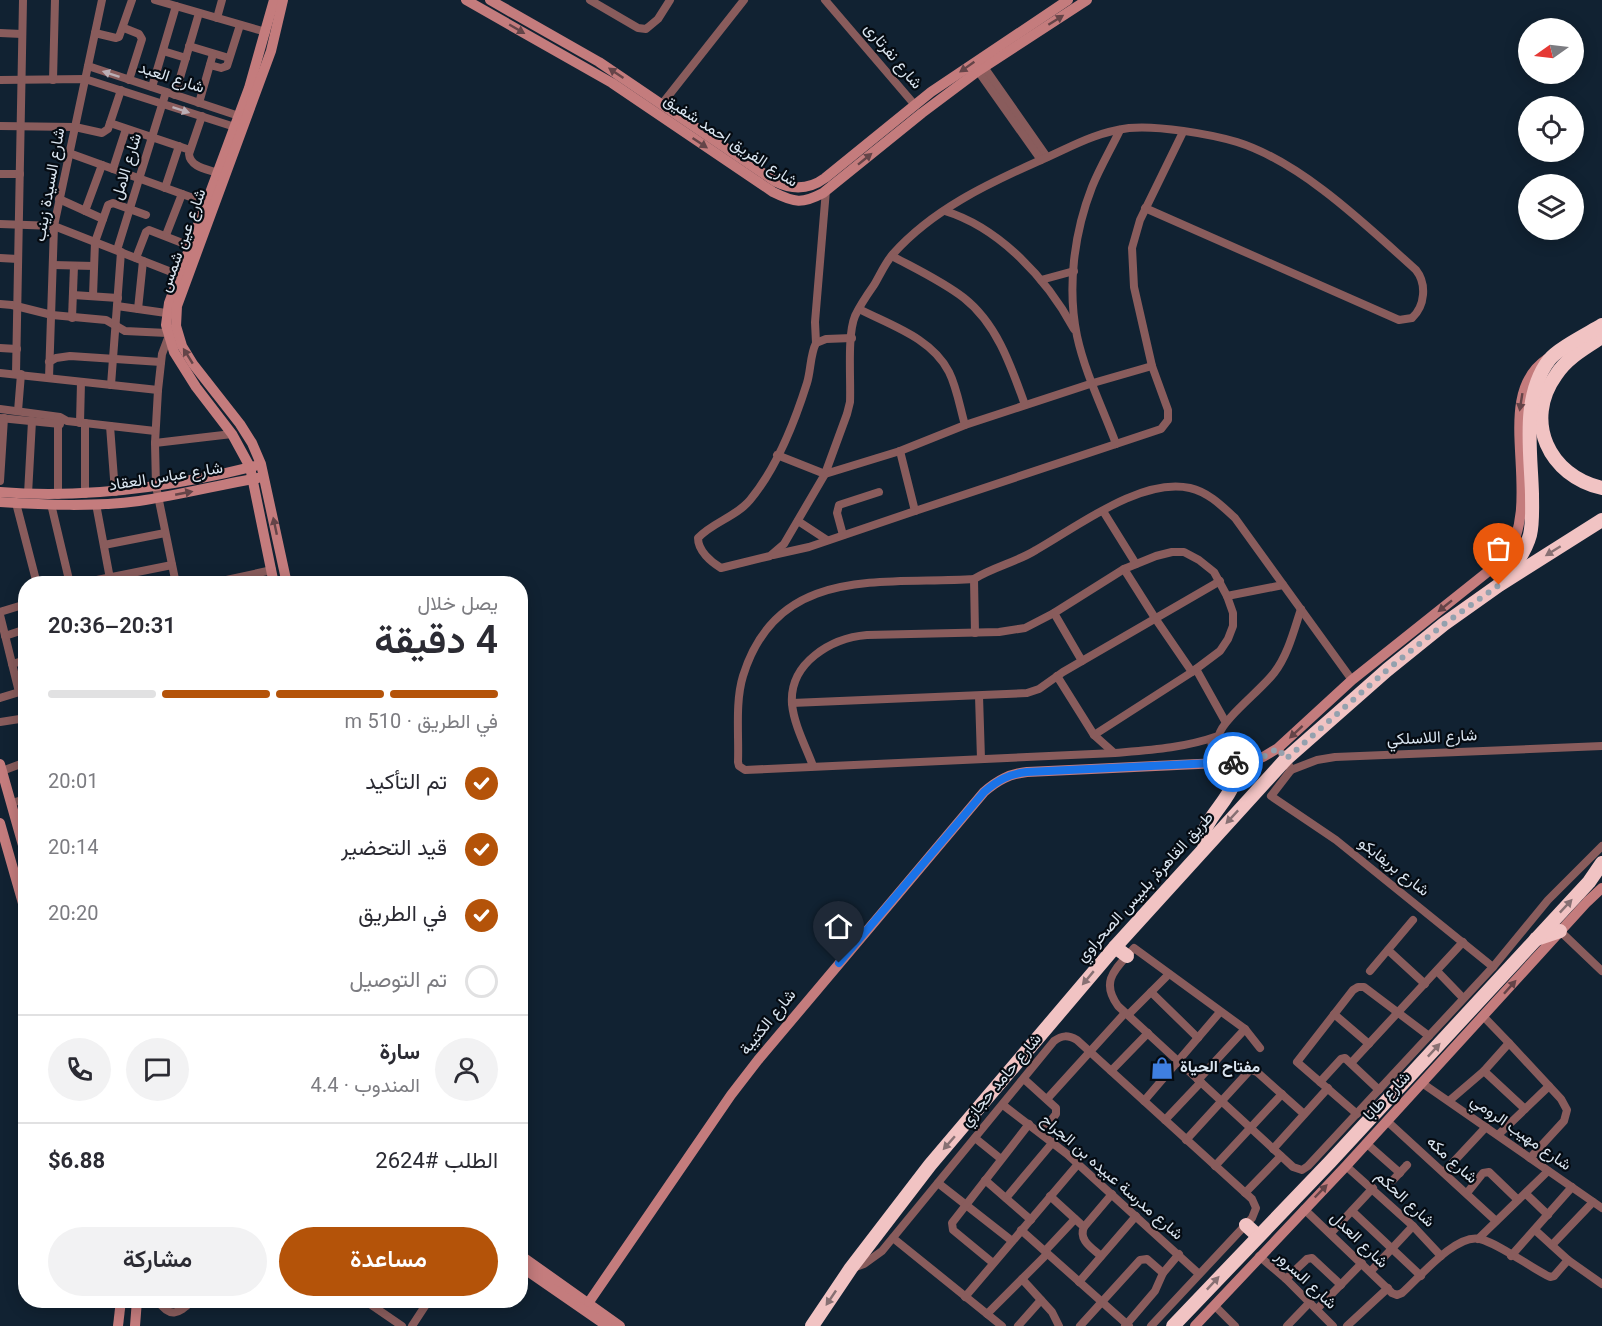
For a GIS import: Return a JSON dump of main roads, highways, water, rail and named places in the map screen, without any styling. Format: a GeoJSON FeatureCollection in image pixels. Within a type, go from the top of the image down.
{"type":"FeatureCollection","features":[{"type":"Feature","properties":{"kind":"highway"},"geometry":{"type":"LineString","coordinates":[[1499,585],[1519,560],[1530,533],[1532,520],[1531,409],[1536,386],[1552,356],[1602,325]]}},
{"type":"Feature","properties":{"kind":"highway"},"geometry":{"type":"LineString","coordinates":[[1602,337],[1573,356],[1558,372],[1544,398],[1541,419],[1545,442],[1557,462],[1579,480],[1602,488]]}},
{"type":"Feature","properties":{"kind":"highway","name":"طريق القاهرة, بلبيس الصحراوي"},"geometry":{"type":"LineString","coordinates":[[812,1326],[851,1268],[930,1165],[1115,947],[1285,759],[1387,670],[1444,624],[1499,585],[1602,520]]}},
{"type":"Feature","properties":{"kind":"highway"},"geometry":{"type":"LineString","coordinates":[[1205,846],[1204,832],[1234,783],[1235,773],[1223,763]]}},
{"type":"Feature","properties":{"kind":"highway"},"geometry":{"type":"LineString","coordinates":[[1173,1326],[1258,1236],[1345,1136],[1482,987],[1536,939],[1589,882],[1602,863]]}},
{"type":"Feature","properties":{"kind":"highway"},"geometry":{"type":"LineString","coordinates":[[1589,882],[1602,875]]}},
{"type":"Feature","properties":{"kind":"highway"},"geometry":{"type":"LineString","coordinates":[[1536,939],[1560,931]]}},
{"type":"Feature","properties":{"kind":"highway"},"geometry":{"type":"LineString","coordinates":[[1115,947],[1131,952]]}},
{"type":"Feature","properties":{"kind":"highway"},"geometry":{"type":"LineString","coordinates":[[1246,1225],[1258,1236]]}},
{"type":"Feature","properties":{"kind":"place","name":"مفتاح الحياة"},"geometry":{"type":"Point","coordinates":[1162,1068]}}]}
